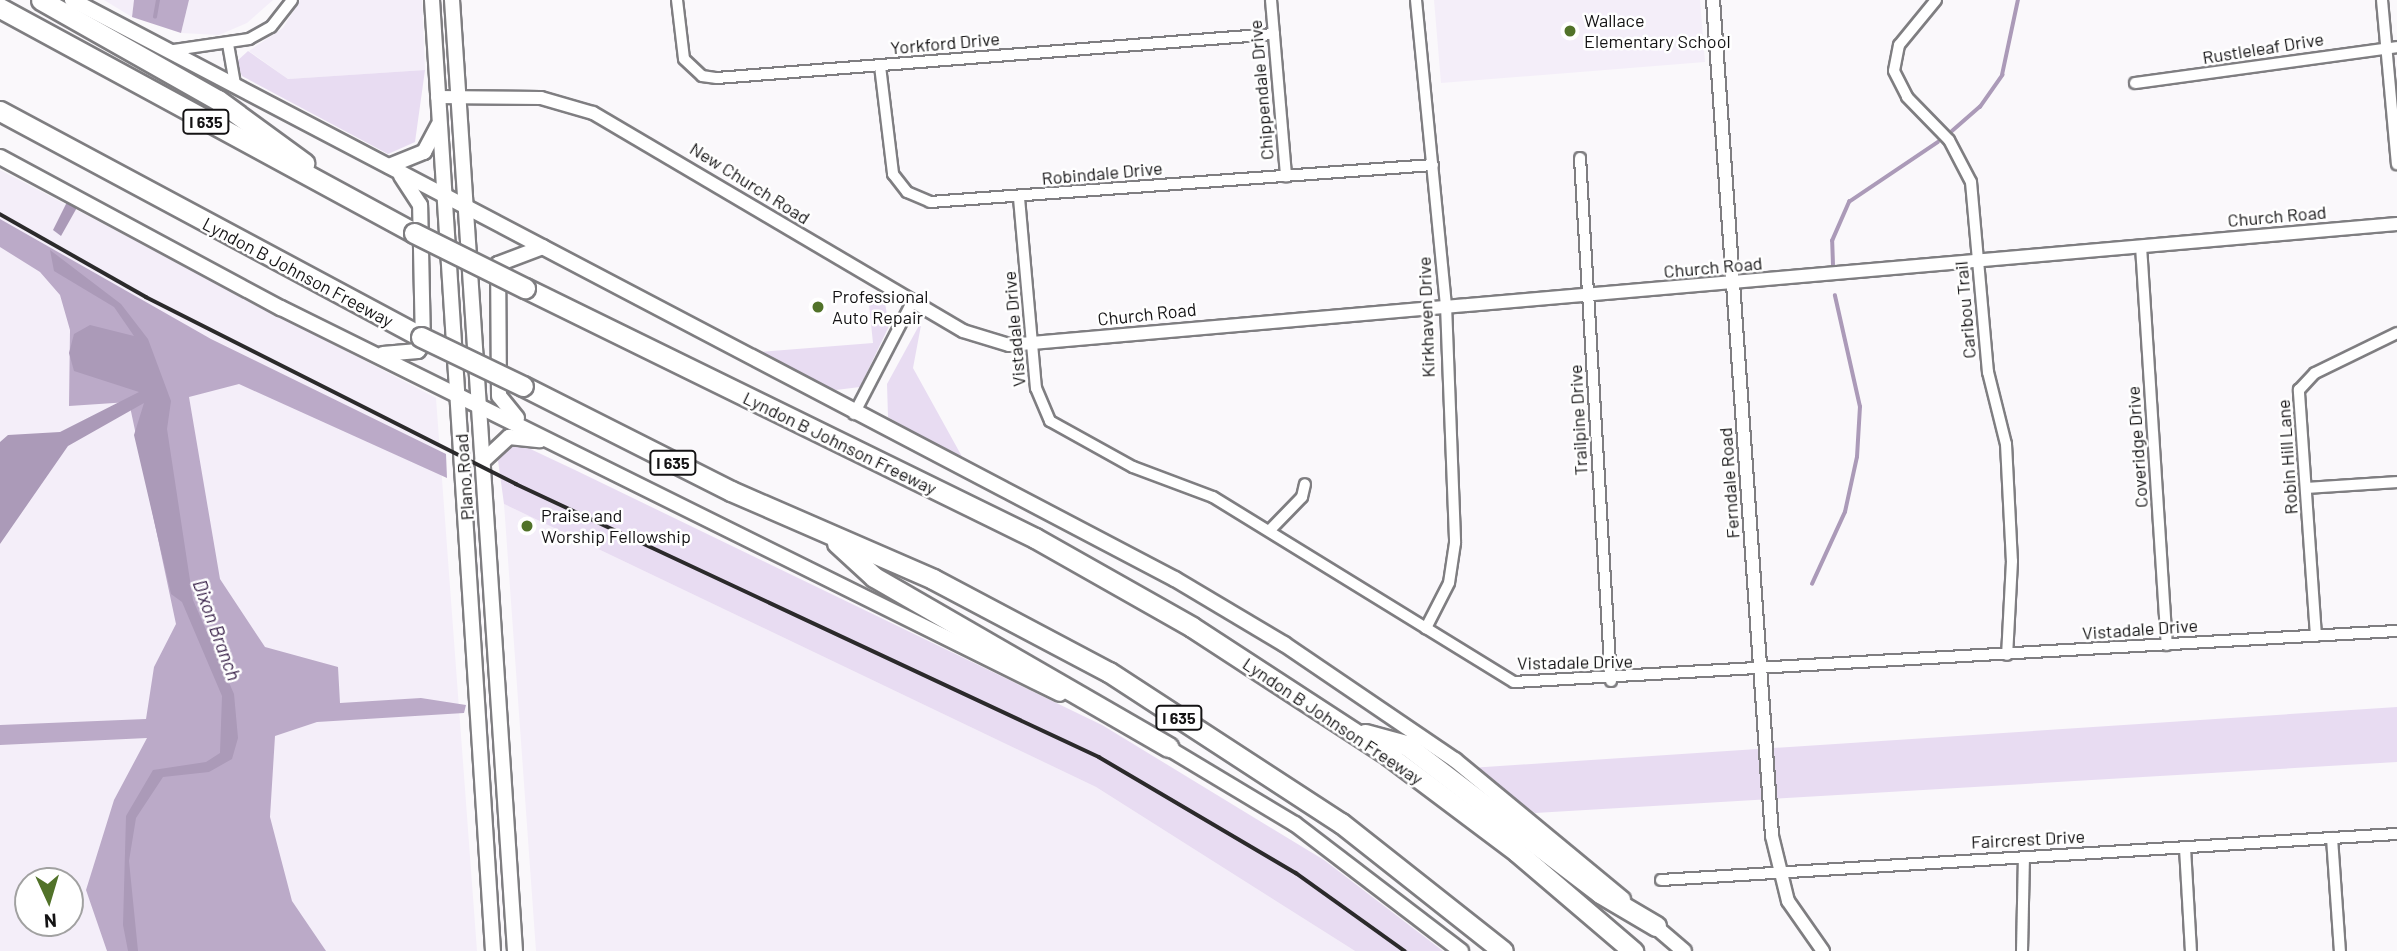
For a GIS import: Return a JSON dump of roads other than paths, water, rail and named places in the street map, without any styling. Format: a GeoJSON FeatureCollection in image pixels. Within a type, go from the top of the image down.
{"type":"FeatureCollection","features":[{"type":"Feature","properties":{"kind":"highway"},"geometry":{"type":"LineString","coordinates":[[41,0],[218,100],[336,187]]}},
{"type":"Feature","properties":{"kind":"highway","name":"Lyndon B Johnson Freeway"},"geometry":{"type":"LineString","coordinates":[[0,8],[336,187],[414,233],[1035,538],[1192,627],[1352,730],[1517,852],[1633,951]]}},
{"type":"Feature","properties":{"kind":"highway","name":"Lyndon B Johnson Freeway"},"geometry":{"type":"LineString","coordinates":[[0,111],[421,337],[826,533],[933,579],[1109,673],[1341,823],[1503,951]]}},
{"type":"Feature","properties":{"kind":"highway"},"geometry":{"type":"LineString","coordinates":[[826,533],[874,577],[1169,747]]}},
{"type":"Feature","properties":{"kind":"highway"},"geometry":{"type":"LineString","coordinates":[[1352,730],[1406,745],[1600,892],[1656,926]]}},
{"type":"Feature","properties":{"kind":"main road"},"geometry":{"type":"LineString","coordinates":[[72,0],[174,50],[393,168],[465,210],[543,247],[854,414],[1175,579],[1284,644],[1455,760],[1684,951]]}},
{"type":"Feature","properties":{"kind":"main road","name":"Plano Road"},"geometry":{"type":"LineString","coordinates":[[432,0],[454,390],[493,951]]}},
{"type":"Feature","properties":{"kind":"main road","name":"Plano Road"},"geometry":{"type":"LineString","coordinates":[[452,0],[515,951]]}},
{"type":"Feature","properties":{"kind":"main road"},"geometry":{"type":"LineString","coordinates":[[393,168],[424,152],[439,125]]}},
{"type":"Feature","properties":{"kind":"main road"},"geometry":{"type":"LineString","coordinates":[[0,157],[257,296],[478,401],[529,429],[1169,747],[1295,824],[1461,951]]}},
{"type":"Feature","properties":{"kind":"main road"},"geometry":{"type":"LineString","coordinates":[[382,354],[418,351],[423,344],[420,205],[393,168]]}},
{"type":"Feature","properties":{"kind":"main road"},"geometry":{"type":"LineString","coordinates":[[529,429],[499,396],[498,264],[543,247]]}},
{"type":"Feature","properties":{"kind":"main road"},"geometry":{"type":"LineString","coordinates":[[482,462],[509,437],[563,446]]}},
{"type":"Feature","properties":{"kind":"main road"},"geometry":{"type":"LineString","coordinates":[[473,653],[494,652]]}},
{"type":"Feature","properties":{"kind":"main road"},"geometry":{"type":"LineString","coordinates":[[484,813],[506,811]]}},
{"type":"Feature","properties":{"kind":"street"},"geometry":{"type":"LineString","coordinates":[[174,50],[228,44],[271,27],[292,0]]}},
{"type":"Feature","properties":{"kind":"street","name":"Yorkford Drive"},"geometry":{"type":"LineString","coordinates":[[677,0],[684,59],[702,76],[880,66],[1274,34]]}},
{"type":"Feature","properties":{"kind":"street","name":"Chippendale Drive"},"geometry":{"type":"LineString","coordinates":[[1271,0],[1286,176]]}},
{"type":"Feature","properties":{"kind":"street","name":"Kirkhaven Drive"},"geometry":{"type":"LineString","coordinates":[[1416,0],[1446,306],[1455,556],[1426,628]]}},
{"type":"Feature","properties":{"kind":"street","name":"Ferndale Road"},"geometry":{"type":"LineString","coordinates":[[1713,0],[1759,672],[1779,873],[1799,922],[1823,951]]}},
{"type":"Feature","properties":{"kind":"street","name":"Caribou Trail"},"geometry":{"type":"LineString","coordinates":[[1936,0],[1899,46],[1894,71],[1902,90],[1964,165],[1974,194],[1988,372],[2006,444],[2012,561],[2007,655]]}},
{"type":"Feature","properties":{"kind":"street"},"geometry":{"type":"LineString","coordinates":[[2382,0],[2392,47],[2397,164]]}},
{"type":"Feature","properties":{"kind":"street"},"geometry":{"type":"LineString","coordinates":[[228,44],[235,84]]}},
{"type":"Feature","properties":{"kind":"street","name":"Rustleleaf Drive"},"geometry":{"type":"LineString","coordinates":[[2135,83],[2392,47]]}},
{"type":"Feature","properties":{"kind":"street","name":"Robindale Drive"},"geometry":{"type":"LineString","coordinates":[[880,66],[889,162],[907,191],[942,203],[1433,164]]}},
{"type":"Feature","properties":{"kind":"street","name":"New Church Road"},"geometry":{"type":"LineString","coordinates":[[437,97],[541,98],[593,113],[976,337],[1031,345]]}},
{"type":"Feature","properties":{"kind":"street","name":"Trailpine Drive"},"geometry":{"type":"LineString","coordinates":[[1580,158],[1611,681]]}},
{"type":"Feature","properties":{"kind":"street","name":"Vistadale Drive"},"geometry":{"type":"LineString","coordinates":[[1019,198],[1031,345],[1041,406],[1066,434],[1201,491],[1270,530],[1514,682],[1611,681],[2397,631]]}},
{"type":"Feature","properties":{"kind":"street","name":"Church Road"},"geometry":{"type":"LineString","coordinates":[[1031,345],[1446,306],[2397,224]]}},
{"type":"Feature","properties":{"kind":"street","name":"Coveridge Drive"},"geometry":{"type":"LineString","coordinates":[[2141,246],[2167,645]]}},
{"type":"Feature","properties":{"kind":"street"},"geometry":{"type":"LineString","coordinates":[[854,414],[912,302]]}},
{"type":"Feature","properties":{"kind":"street","name":"Robin Hill Lane"},"geometry":{"type":"LineString","coordinates":[[2316,636],[2299,404],[2304,381],[2397,332]]}},
{"type":"Feature","properties":{"kind":"street"},"geometry":{"type":"LineString","coordinates":[[2307,488],[2397,482]]}},
{"type":"Feature","properties":{"kind":"street"},"geometry":{"type":"LineString","coordinates":[[1270,530],[1301,497],[1305,484]]}},
{"type":"Feature","properties":{"kind":"street","name":"Faircrest Drive"},"geometry":{"type":"LineString","coordinates":[[1661,880],[2397,834]]}},
{"type":"Feature","properties":{"kind":"street"},"geometry":{"type":"LineString","coordinates":[[2332,838],[2340,951]]}},
{"type":"Feature","properties":{"kind":"street"},"geometry":{"type":"LineString","coordinates":[[2185,848],[2192,951]]}},
{"type":"Feature","properties":{"kind":"street"},"geometry":{"type":"LineString","coordinates":[[2022,951],[2024,857]]}},
{"type":"Feature","properties":{"kind":"waterway","name":"Dixon Branch"},"geometry":{"type":"LineString","coordinates":[[155,17],[158,0]]}},
{"type":"Feature","properties":{"kind":"waterway"},"geometry":{"type":"LineString","coordinates":[[1952,131],[1980,107],[2002,75],[2018,0]]}},
{"type":"Feature","properties":{"kind":"waterway"},"geometry":{"type":"LineString","coordinates":[[1833,265],[1832,241],[1849,202],[1938,142]]}},
{"type":"Feature","properties":{"kind":"waterway"},"geometry":{"type":"LineString","coordinates":[[1812,584],[1845,512],[1857,457],[1860,407],[1835,296]]}},
{"type":"Feature","properties":{"kind":"railway"},"geometry":{"type":"LineString","coordinates":[[0,214],[146,297],[516,484],[1099,757],[1296,873],[1405,951]]}},
{"type":"Feature","properties":{"kind":"place","name":"Wallace Elementary School"},"geometry":{"type":"Point","coordinates":[1570,31]}},
{"type":"Feature","properties":{"kind":"place","name":"Professional Auto Repair"},"geometry":{"type":"Point","coordinates":[818,307]}},
{"type":"Feature","properties":{"kind":"place","name":"Praise and Worship Fellowship"},"geometry":{"type":"Point","coordinates":[527,526]}}]}
